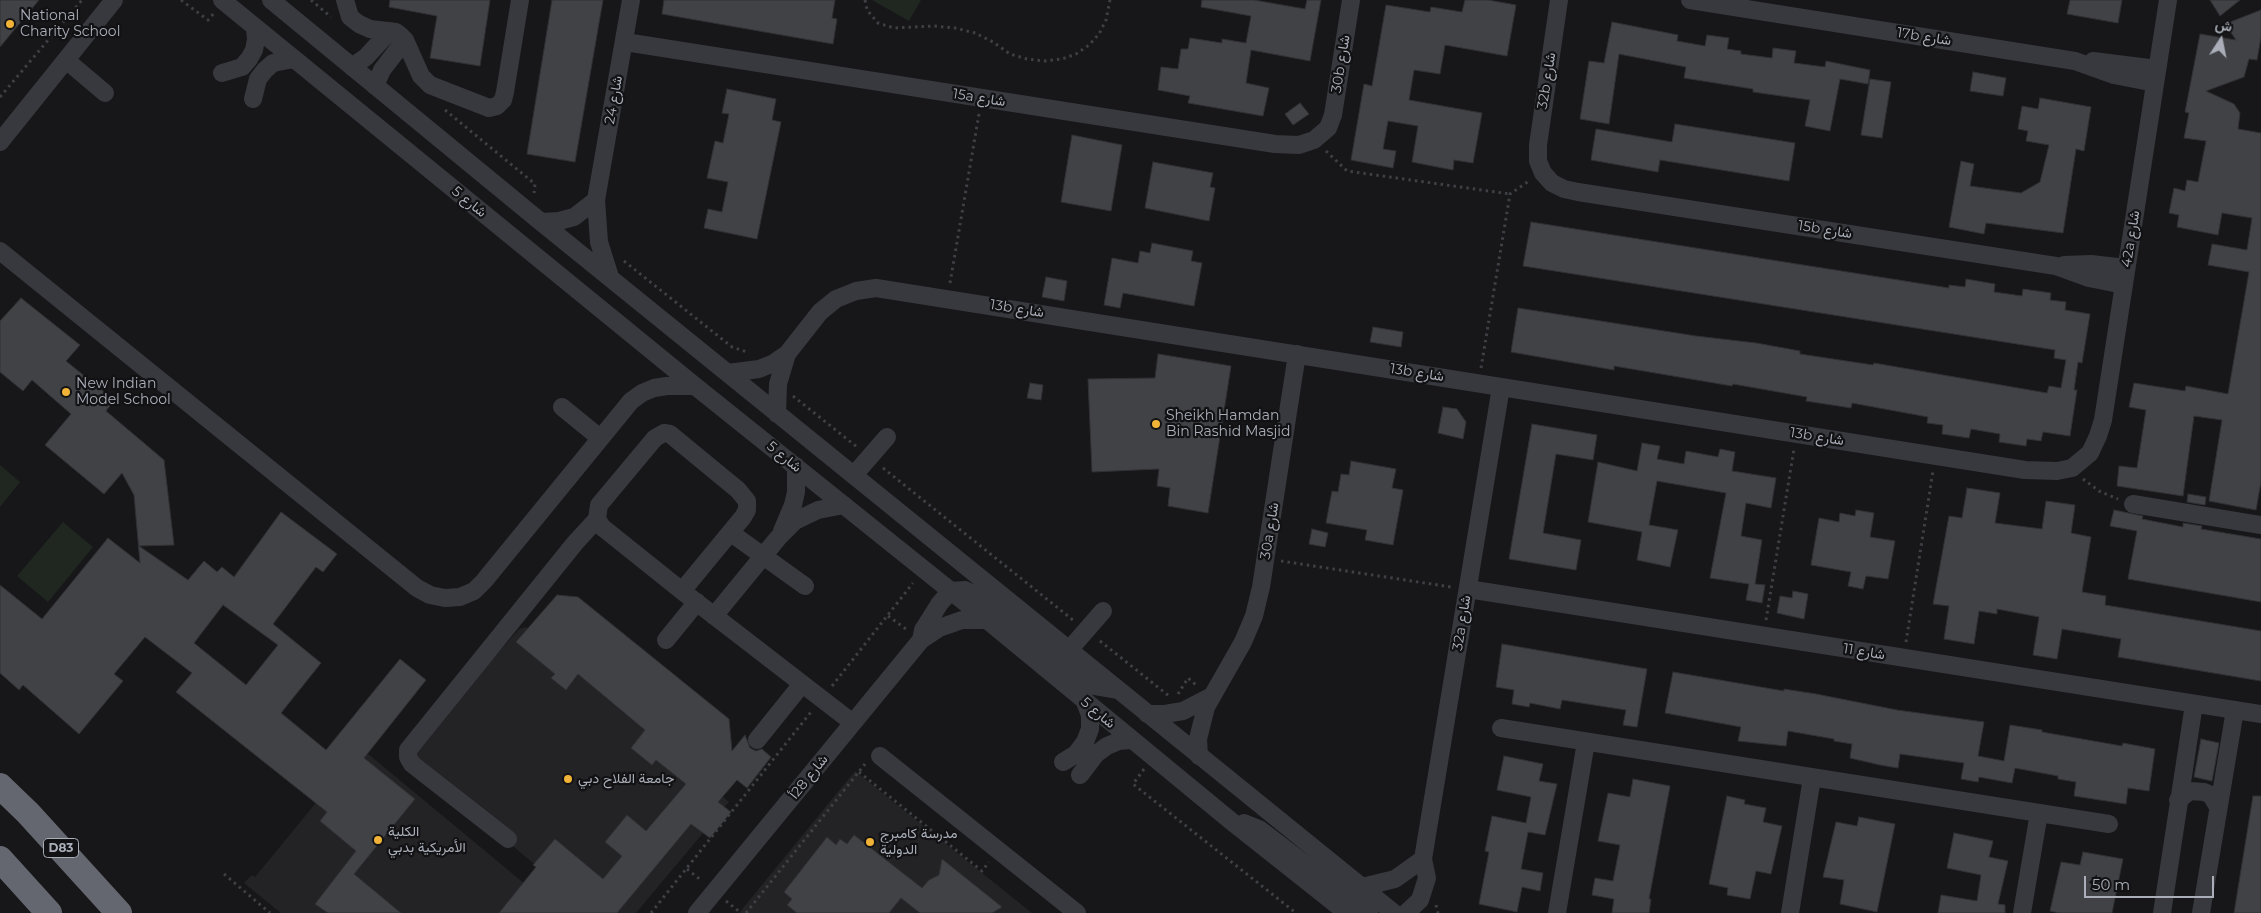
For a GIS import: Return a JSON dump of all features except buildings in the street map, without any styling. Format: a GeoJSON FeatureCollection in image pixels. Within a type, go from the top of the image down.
{"type":"FeatureCollection","features":[{"type":"Feature","properties":{"kind":"highway","name":"D83"},"geometry":{"type":"LineString","coordinates":[[0,786],[28,813],[119,913]]}},
{"type":"Feature","properties":{"kind":"highway"},"geometry":{"type":"LineString","coordinates":[[0,859],[49,913]]}},
{"type":"Feature","properties":{"kind":"highway"},"geometry":{"type":"LineString","coordinates":[[0,879],[36,913]]}},
{"type":"Feature","properties":{"kind":"street"},"geometry":{"type":"LineString","coordinates":[[0,142],[114,0]]}},
{"type":"Feature","properties":{"kind":"street"},"geometry":{"type":"LineString","coordinates":[[271,0],[777,414],[1394,913]]}},
{"type":"Feature","properties":{"kind":"street"},"geometry":{"type":"LineString","coordinates":[[345,0],[350,16],[359,24],[370,28],[396,32],[405,40],[414,65],[430,85],[489,108],[497,106],[503,100],[520,0]]}},
{"type":"Feature","properties":{"kind":"street","name":"شارع 24"},"geometry":{"type":"LineString","coordinates":[[610,278],[599,242],[596,200],[631,0]]}},
{"type":"Feature","properties":{"kind":"street","name":"30b شارع"},"geometry":{"type":"LineString","coordinates":[[1328,128],[1336,97],[1351,0]]}},
{"type":"Feature","properties":{"kind":"street","name":"32b شارع"},"geometry":{"type":"LineString","coordinates":[[1540,167],[1539,130],[1559,0]]}},
{"type":"Feature","properties":{"kind":"street","name":"17b شارع"},"geometry":{"type":"LineString","coordinates":[[1690,0],[2075,61],[2116,63],[2156,76]]}},
{"type":"Feature","properties":{"kind":"street","name":"42a شارع"},"geometry":{"type":"LineString","coordinates":[[2072,468],[2090,453],[2103,420],[2168,0]]}},
{"type":"Feature","properties":{"kind":"street","name":"شارع 5"},"geometry":{"type":"LineString","coordinates":[[223,1],[695,386],[951,591],[1342,911]]}},
{"type":"Feature","properties":{"kind":"street"},"geometry":{"type":"LineString","coordinates":[[222,74],[237,69],[249,59],[254,50],[255,28]]}},
{"type":"Feature","properties":{"kind":"street"},"geometry":{"type":"LineString","coordinates":[[352,67],[366,57],[390,31]]}},
{"type":"Feature","properties":{"kind":"street"},"geometry":{"type":"LineString","coordinates":[[374,86],[382,70],[405,40]]}},
{"type":"Feature","properties":{"kind":"street","name":"15a شارع"},"geometry":{"type":"LineString","coordinates":[[625,42],[1275,144],[1299,145],[1314,140],[1328,128]]}},
{"type":"Feature","properties":{"kind":"street"},"geometry":{"type":"LineString","coordinates":[[253,99],[258,78],[264,70],[273,63],[294,59]]}},
{"type":"Feature","properties":{"kind":"street"},"geometry":{"type":"LineString","coordinates":[[66,60],[105,93]]}},
{"type":"Feature","properties":{"kind":"street","name":"15b شارع"},"geometry":{"type":"LineString","coordinates":[[1540,167],[1552,183],[1564,189],[1578,192],[2056,266],[2091,264],[2125,276]]}},
{"type":"Feature","properties":{"kind":"street"},"geometry":{"type":"LineString","coordinates":[[541,222],[574,217],[596,200]]}},
{"type":"Feature","properties":{"kind":"street"},"geometry":{"type":"LineString","coordinates":[[0,251],[418,588],[430,595],[445,598],[460,597],[474,591],[484,581],[622,410],[642,393],[668,386],[695,386]]}},
{"type":"Feature","properties":{"kind":"street","name":"13b شارع"},"geometry":{"type":"LineString","coordinates":[[777,414],[778,384],[787,354],[820,312],[836,299],[856,291],[876,288],[2026,470],[2058,471],[2072,468]]}},
{"type":"Feature","properties":{"kind":"street","name":"13b شارع"},"geometry":{"type":"LineString","coordinates":[[728,373],[759,369],[787,354]]}},
{"type":"Feature","properties":{"kind":"street","name":"30a شارع"},"geometry":{"type":"LineString","coordinates":[[1199,756],[1200,722],[1210,697],[1230,668],[1254,616],[1266,559],[1297,354]]}},
{"type":"Feature","properties":{"kind":"street","name":"32a شارع"},"geometry":{"type":"LineString","coordinates":[[1406,913],[1420,900],[1427,878],[1423,858],[1501,387]]}},
{"type":"Feature","properties":{"kind":"street"},"geometry":{"type":"LineString","coordinates":[[562,407],[600,438]]}},
{"type":"Feature","properties":{"kind":"street"},"geometry":{"type":"LineString","coordinates":[[508,839],[412,764],[408,757],[408,750],[575,543],[597,520],[599,505],[655,438],[664,433],[670,434],[744,496],[747,501],[747,510],[731,533],[682,591]]}},
{"type":"Feature","properties":{"kind":"street"},"geometry":{"type":"LineString","coordinates":[[854,475],[887,437]]}},
{"type":"Feature","properties":{"kind":"street"},"geometry":{"type":"LineString","coordinates":[[778,538],[793,505],[796,492],[796,466]]}},
{"type":"Feature","properties":{"kind":"street"},"geometry":{"type":"LineString","coordinates":[[2133,504],[2261,525]]}},
{"type":"Feature","properties":{"kind":"street"},"geometry":{"type":"LineString","coordinates":[[714,616],[778,538],[795,522],[806,515],[844,505]]}},
{"type":"Feature","properties":{"kind":"street"},"geometry":{"type":"LineString","coordinates":[[597,520],[682,591],[853,724]]}},
{"type":"Feature","properties":{"kind":"street"},"geometry":{"type":"LineString","coordinates":[[731,533],[805,586]]}},
{"type":"Feature","properties":{"kind":"street"},"geometry":{"type":"LineString","coordinates":[[951,591],[958,589],[973,592],[1094,686],[1102,689],[1118,689]]}},
{"type":"Feature","properties":{"kind":"street","name":"شارع 11"},"geometry":{"type":"LineString","coordinates":[[1468,589],[2261,714]]}},
{"type":"Feature","properties":{"kind":"street","name":"شارع 28أ"},"geometry":{"type":"LineString","coordinates":[[697,913],[921,640],[931,616],[951,591]]}},
{"type":"Feature","properties":{"kind":"street"},"geometry":{"type":"LineString","coordinates":[[666,640],[697,602]]}},
{"type":"Feature","properties":{"kind":"street"},"geometry":{"type":"LineString","coordinates":[[1069,650],[1103,611]]}},
{"type":"Feature","properties":{"kind":"street","name":"شارع 28أ"},"geometry":{"type":"LineString","coordinates":[[921,640],[939,628],[962,620],[986,620]]}},
{"type":"Feature","properties":{"kind":"street"},"geometry":{"type":"LineString","coordinates":[[757,740],[802,684]]}},
{"type":"Feature","properties":{"kind":"street","name":"30a شارع"},"geometry":{"type":"LineString","coordinates":[[1147,714],[1183,711],[1210,697]]}},
{"type":"Feature","properties":{"kind":"street"},"geometry":{"type":"LineString","coordinates":[[1063,762],[1076,754],[1085,742],[1090,715],[1085,702]]}},
{"type":"Feature","properties":{"kind":"street"},"geometry":{"type":"LineString","coordinates":[[2162,913],[2194,704]]}},
{"type":"Feature","properties":{"kind":"street"},"geometry":{"type":"LineString","coordinates":[[2201,913],[2235,710]]}},
{"type":"Feature","properties":{"kind":"street"},"geometry":{"type":"LineString","coordinates":[[1501,728],[2109,824]]}},
{"type":"Feature","properties":{"kind":"street"},"geometry":{"type":"LineString","coordinates":[[1080,775],[1091,759],[1107,746],[1119,741],[1131,740]]}},
{"type":"Feature","properties":{"kind":"street"},"geometry":{"type":"LineString","coordinates":[[1557,913],[1586,742]]}},
{"type":"Feature","properties":{"kind":"street"},"geometry":{"type":"LineString","coordinates":[[874,759],[997,850],[1077,913]]}},
{"type":"Feature","properties":{"kind":"street"},"geometry":{"type":"LineString","coordinates":[[1790,913],[1812,778]]}},
{"type":"Feature","properties":{"kind":"street"},"geometry":{"type":"LineString","coordinates":[[2178,800],[2190,791],[2204,792],[2211,795],[2218,808]]}},
{"type":"Feature","properties":{"kind":"street"},"geometry":{"type":"LineString","coordinates":[[2022,913],[2039,813]]}},
{"type":"Feature","properties":{"kind":"street"},"geometry":{"type":"LineString","coordinates":[[1231,821],[1246,823],[1259,829],[1369,913]]}},
{"type":"Feature","properties":{"kind":"street"},"geometry":{"type":"LineString","coordinates":[[1362,887],[1395,878],[1423,858]]}},
{"type":"Feature","properties":{"kind":"path"},"geometry":{"type":"LineString","coordinates":[[0,97],[82,0]]}},
{"type":"Feature","properties":{"kind":"path"},"geometry":{"type":"LineString","coordinates":[[181,0],[208,20],[223,1]]}},
{"type":"Feature","properties":{"kind":"path"},"geometry":{"type":"LineString","coordinates":[[865,0],[867,10],[878,23],[894,28],[934,26],[955,28],[993,42],[1010,54],[1044,61],[1062,59],[1076,54],[1089,45],[1099,34],[1106,20],[1110,0]]}},
{"type":"Feature","properties":{"kind":"path"},"geometry":{"type":"LineString","coordinates":[[948,298],[981,99]]}},
{"type":"Feature","properties":{"kind":"path"},"geometry":{"type":"LineString","coordinates":[[1314,140],[1347,171],[1510,194]]}},
{"type":"Feature","properties":{"kind":"path"},"geometry":{"type":"LineString","coordinates":[[1478,383],[1510,194],[1540,167]]}},
{"type":"Feature","properties":{"kind":"path"},"geometry":{"type":"LineString","coordinates":[[1763,636],[1796,433]]}},
{"type":"Feature","properties":{"kind":"path"},"geometry":{"type":"LineString","coordinates":[[1903,658],[1935,455]]}},
{"type":"Feature","properties":{"kind":"path"},"geometry":{"type":"LineString","coordinates":[[2072,468],[2099,491],[2133,504]]}},
{"type":"Feature","properties":{"kind":"path"},"geometry":{"type":"LineString","coordinates":[[1266,559],[1468,589]]}},
{"type":"Feature","properties":{"kind":"path"},"geometry":{"type":"LineString","coordinates":[[888,616],[921,640]]}},
{"type":"Feature","properties":{"kind":"path"},"geometry":{"type":"LineString","coordinates":[[746,913],[859,772],[874,759]]}},
{"type":"Feature","properties":{"kind":"path"},"geometry":{"type":"LineString","coordinates":[[859,772],[982,871],[997,850]]}},
{"type":"Feature","properties":{"kind":"path"},"geometry":{"type":"LineString","coordinates":[[224,874],[270,913]]}},
{"type":"Feature","properties":{"kind":"path"},"geometry":{"type":"LineString","coordinates":[[733,913],[736,909]]}},
{"type":"Feature","properties":{"kind":"shaded area"},"geometry":{"type":"Polygon","coordinates":[[[872,0],[921,0],[909,21],[872,0]]]}},
{"type":"Feature","properties":{"kind":"shaded area"},"geometry":{"type":"Polygon","coordinates":[[[0,465],[20,482],[0,507],[0,465]]]}},
{"type":"Feature","properties":{"kind":"shaded area"},"geometry":{"type":"Polygon","coordinates":[[[63,522],[93,547],[48,602],[17,576],[63,522]]]}},
{"type":"Feature","properties":{"kind":"shaded area","name":"جامعة الفلاح دبي"},"geometry":{"type":"Polygon","coordinates":[[[526,627],[633,717],[729,802],[636,913],[593,913],[406,757],[519,629],[526,627]]]}},
{"type":"Feature","properties":{"kind":"shaded area","name":"الكلية الأمريكية بدبي"},"geometry":{"type":"Polygon","coordinates":[[[361,748],[560,913],[281,913],[244,883],[252,875],[255,877],[361,748]]]}},
{"type":"Feature","properties":{"kind":"shaded area","name":"مدرسة كامبرج الدولية"},"geometry":{"type":"Polygon","coordinates":[[[855,771],[1032,913],[739,913],[855,771]]]}},
{"type":"Feature","properties":{"kind":"place","name":"National Charity School"},"geometry":{"type":"Point","coordinates":[10,24]}},
{"type":"Feature","properties":{"kind":"place","name":"New Indian Model School"},"geometry":{"type":"Point","coordinates":[66,392]}},
{"type":"Feature","properties":{"kind":"place","name":"Sheikh Hamdan Bin Rashid Masjid"},"geometry":{"type":"Point","coordinates":[1156,424]}},
{"type":"Feature","properties":{"kind":"place","name":"جامعة الفلاح دبي"},"geometry":{"type":"Point","coordinates":[568,779]}},
{"type":"Feature","properties":{"kind":"place","name":"الكلية الأمريكية بدبي"},"geometry":{"type":"Point","coordinates":[378,840]}},
{"type":"Feature","properties":{"kind":"place","name":"مدرسة كامبرج الدولية"},"geometry":{"type":"Point","coordinates":[870,842]}}]}
